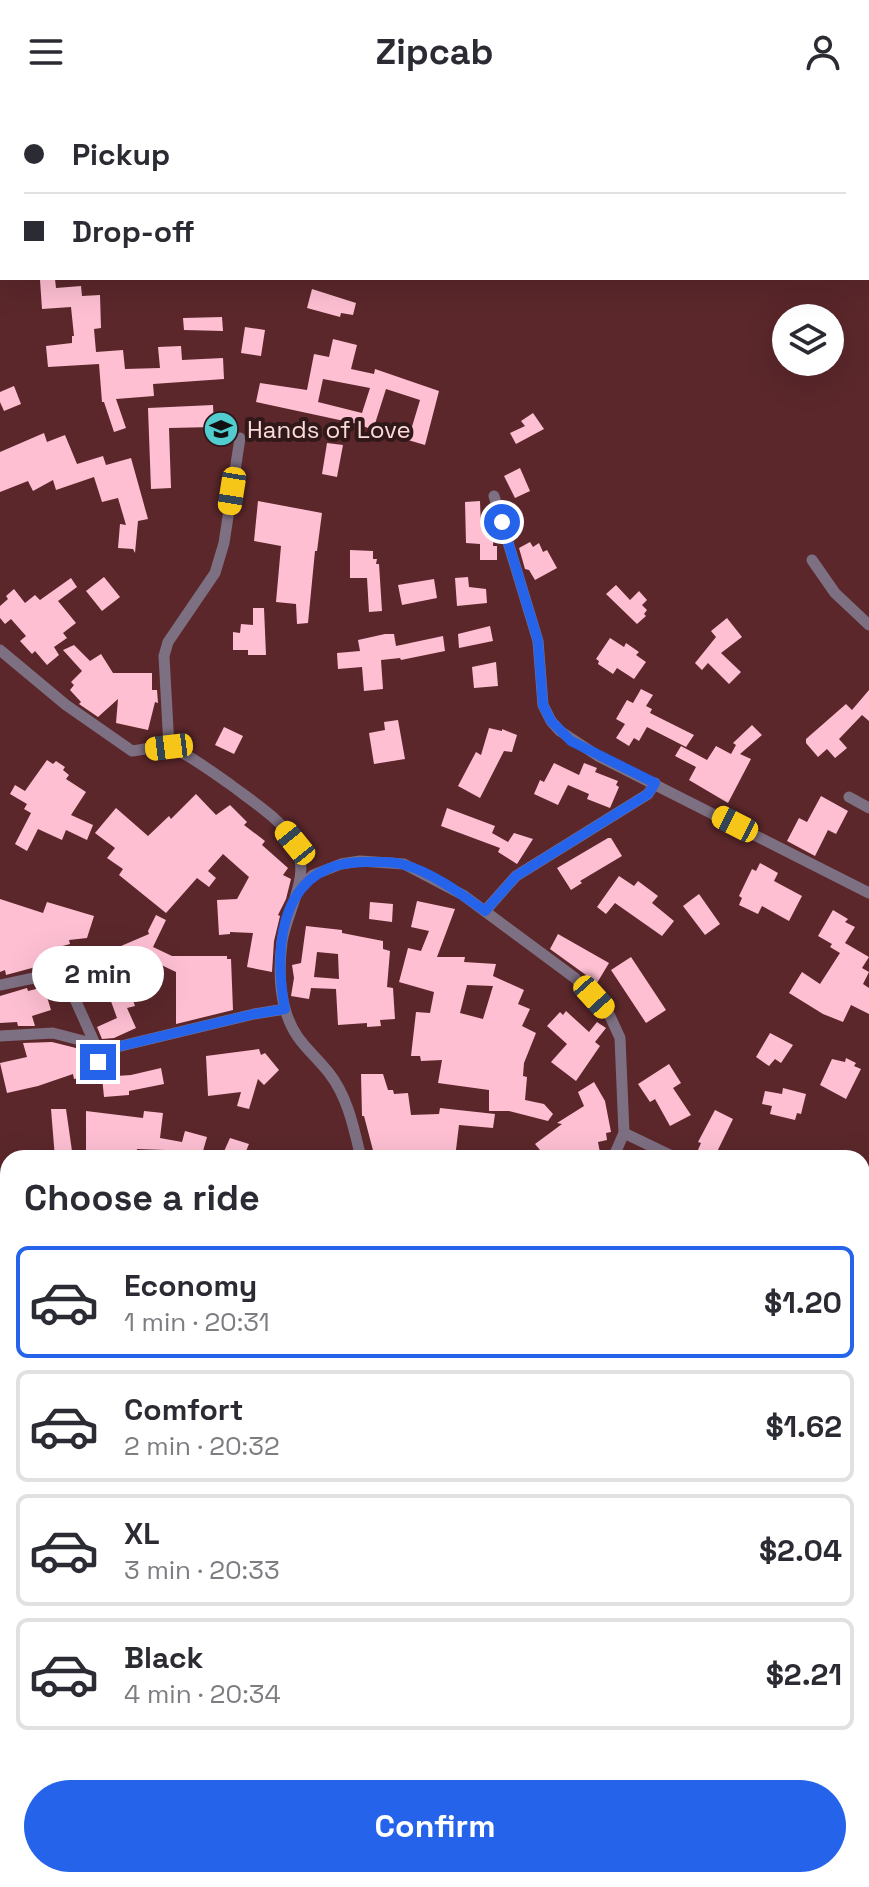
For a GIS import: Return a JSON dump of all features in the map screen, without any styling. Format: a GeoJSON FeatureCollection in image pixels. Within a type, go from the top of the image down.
{"type":"FeatureCollection","features":[{"type":"Feature","properties":{"kind":"street"},"geometry":{"type":"LineString","coordinates":[[169,747],[164,656],[168,642],[215,573],[224,543],[240,438]]}},
{"type":"Feature","properties":{"kind":"street"},"geometry":{"type":"LineString","coordinates":[[494,496],[538,641],[543,705],[551,721],[571,741],[869,893]]}},
{"type":"Feature","properties":{"kind":"street"},"geometry":{"type":"LineString","coordinates":[[812,560],[835,593],[869,625]]}},
{"type":"Feature","properties":{"kind":"street"},"geometry":{"type":"LineString","coordinates":[[0,650],[66,705],[132,751],[169,747],[211,771],[282,827],[295,843],[301,875],[282,941],[280,967],[285,1009],[297,1039],[330,1073],[341,1090],[359,1150]]}},
{"type":"Feature","properties":{"kind":"street"},"geometry":{"type":"LineString","coordinates":[[485,911],[516,876],[648,794],[655,783]]}},
{"type":"Feature","properties":{"kind":"street"},"geometry":{"type":"LineString","coordinates":[[849,797],[869,808]]}},
{"type":"Feature","properties":{"kind":"street"},"geometry":{"type":"LineString","coordinates":[[298,890],[313,875],[328,867],[360,861],[392,862],[415,868],[485,911],[575,978],[609,1014],[620,1038],[624,1133],[617,1150]]}},
{"type":"Feature","properties":{"kind":"street"},"geometry":{"type":"LineString","coordinates":[[0,985],[53,974],[66,979],[95,1044],[98,1062],[107,1046],[121,1046],[285,1009]]}},
{"type":"Feature","properties":{"kind":"street"},"geometry":{"type":"LineString","coordinates":[[0,1036],[53,1033],[95,1044]]}},
{"type":"Feature","properties":{"kind":"street"},"geometry":{"type":"LineString","coordinates":[[624,1133],[659,1150]]}},
{"type":"Feature","properties":{"kind":"building"},"geometry":{"type":"Polygon","coordinates":[[[40,280],[55,280],[56,288],[81,286],[82,296],[100,295],[101,328],[94,329],[96,352],[123,350],[125,369],[160,368],[158,347],[181,346],[182,360],[223,358],[224,379],[153,384],[154,396],[116,399],[126,428],[114,432],[102,402],[99,364],[48,367],[46,346],[72,343],[71,307],[42,309],[40,280]]]}},
{"type":"Feature","properties":{"kind":"building"},"geometry":{"type":"Polygon","coordinates":[[[312,289],[356,303],[353,315],[341,313],[340,317],[307,308],[312,289]]]}},
{"type":"Feature","properties":{"kind":"building"},"geometry":{"type":"Polygon","coordinates":[[[222,317],[223,331],[184,330],[183,318],[222,317]]]}},
{"type":"Feature","properties":{"kind":"building"},"geometry":{"type":"Polygon","coordinates":[[[245,327],[265,330],[261,356],[241,353],[245,327]]]}},
{"type":"Feature","properties":{"kind":"building"},"geometry":{"type":"Polygon","coordinates":[[[333,339],[357,345],[351,369],[374,374],[375,369],[439,391],[425,445],[408,440],[420,400],[386,389],[373,430],[256,402],[260,383],[307,390],[314,354],[329,357],[333,339]],[[323,379],[318,402],[362,413],[370,388],[323,379]]]}},
{"type":"Feature","properties":{"kind":"building"},"geometry":{"type":"Polygon","coordinates":[[[14,386],[21,404],[4,411],[0,392],[14,386]]]}},
{"type":"Feature","properties":{"kind":"building"},"geometry":{"type":"Polygon","coordinates":[[[213,405],[214,427],[169,428],[171,488],[151,489],[148,408],[213,405]]]}},
{"type":"Feature","properties":{"kind":"building"},"geometry":{"type":"Polygon","coordinates":[[[533,413],[544,429],[516,444],[510,433],[525,426],[521,421],[533,413]]]}},
{"type":"Feature","properties":{"kind":"building"},"geometry":{"type":"Polygon","coordinates":[[[44,433],[47,442],[65,435],[77,464],[103,456],[106,465],[131,458],[148,519],[138,521],[135,553],[133,549],[118,548],[120,524],[126,525],[118,498],[102,502],[94,477],[56,490],[53,480],[33,491],[28,481],[0,492],[0,452],[44,433]]]}},
{"type":"Feature","properties":{"kind":"building"},"geometry":{"type":"Polygon","coordinates":[[[327,443],[343,445],[337,477],[322,474],[327,443]]]}},
{"type":"Feature","properties":{"kind":"building"},"geometry":{"type":"Polygon","coordinates":[[[520,468],[530,491],[515,498],[504,476],[520,468]]]}},
{"type":"Feature","properties":{"kind":"building"},"geometry":{"type":"Polygon","coordinates":[[[258,501],[322,513],[308,623],[297,624],[296,604],[276,602],[281,546],[254,541],[258,501]]]}},
{"type":"Feature","properties":{"kind":"building"},"geometry":{"type":"Polygon","coordinates":[[[480,501],[481,529],[494,529],[493,546],[497,546],[497,560],[480,560],[480,544],[466,543],[465,502],[480,501]]]}},
{"type":"Feature","properties":{"kind":"building"},"geometry":{"type":"Polygon","coordinates":[[[530,542],[533,547],[539,543],[543,552],[547,550],[557,568],[535,580],[525,569],[519,548],[530,542]]]}},
{"type":"Feature","properties":{"kind":"building"},"geometry":{"type":"Polygon","coordinates":[[[350,550],[373,551],[373,559],[377,559],[376,564],[379,564],[382,611],[369,612],[367,578],[350,578],[350,550]]]}},
{"type":"Feature","properties":{"kind":"building"},"geometry":{"type":"Polygon","coordinates":[[[104,577],[120,597],[102,611],[86,591],[104,577]]]}},
{"type":"Feature","properties":{"kind":"building"},"geometry":{"type":"Polygon","coordinates":[[[468,577],[469,587],[486,589],[487,603],[457,606],[455,578],[468,577]]]}},
{"type":"Feature","properties":{"kind":"building"},"geometry":{"type":"Polygon","coordinates":[[[71,578],[77,587],[58,601],[76,623],[63,633],[67,638],[54,647],[59,655],[47,665],[35,651],[32,654],[20,641],[26,636],[11,619],[5,624],[0,618],[0,606],[14,589],[25,603],[35,595],[40,600],[71,578]]]}},
{"type":"Feature","properties":{"kind":"building"},"geometry":{"type":"Polygon","coordinates":[[[434,579],[437,598],[402,605],[398,585],[434,579]]]}},
{"type":"Feature","properties":{"kind":"building"},"geometry":{"type":"Polygon","coordinates":[[[616,585],[630,600],[639,591],[647,600],[642,605],[647,610],[646,616],[637,624],[606,594],[616,585]]]}},
{"type":"Feature","properties":{"kind":"building"},"geometry":{"type":"Polygon","coordinates":[[[253,608],[264,608],[266,655],[248,655],[248,650],[233,650],[233,632],[240,633],[241,624],[253,625],[253,608]]]}},
{"type":"Feature","properties":{"kind":"building"},"geometry":{"type":"Polygon","coordinates":[[[727,618],[742,637],[721,653],[741,672],[729,684],[708,663],[702,670],[695,663],[716,637],[711,631],[727,618]]]}},
{"type":"Feature","properties":{"kind":"building"},"geometry":{"type":"Polygon","coordinates":[[[490,626],[493,641],[459,648],[458,634],[490,626]]]}},
{"type":"Feature","properties":{"kind":"building"},"geometry":{"type":"Polygon","coordinates":[[[394,634],[396,646],[443,636],[445,651],[401,660],[381,660],[383,689],[364,691],[362,667],[338,669],[337,653],[360,651],[358,640],[394,634]]]}},
{"type":"Feature","properties":{"kind":"building"},"geometry":{"type":"Polygon","coordinates":[[[610,638],[624,647],[626,643],[639,652],[636,655],[646,662],[634,679],[617,668],[613,674],[598,664],[596,659],[610,638]]]}},
{"type":"Feature","properties":{"kind":"building"},"geometry":{"type":"Polygon","coordinates":[[[74,645],[90,661],[101,654],[113,673],[152,673],[152,690],[157,690],[158,703],[155,702],[148,730],[116,723],[118,699],[98,717],[79,704],[81,702],[70,690],[74,685],[71,682],[82,671],[63,650],[74,645]]]}},
{"type":"Feature","properties":{"kind":"building"},"geometry":{"type":"Polygon","coordinates":[[[496,662],[498,686],[474,688],[472,667],[496,662]]]}},
{"type":"Feature","properties":{"kind":"building"},"geometry":{"type":"Polygon","coordinates":[[[641,689],[653,695],[646,706],[652,709],[650,713],[694,735],[686,747],[647,727],[639,741],[634,738],[629,746],[616,738],[625,724],[616,719],[627,700],[633,703],[641,689]]]}},
{"type":"Feature","properties":{"kind":"building"},"geometry":{"type":"Polygon","coordinates":[[[869,690],[869,721],[862,715],[839,739],[847,748],[835,758],[827,749],[818,757],[806,739],[846,704],[852,710],[869,690]]]}},
{"type":"Feature","properties":{"kind":"building"},"geometry":{"type":"Polygon","coordinates":[[[398,720],[405,759],[374,764],[369,733],[385,730],[384,722],[398,720]]]}},
{"type":"Feature","properties":{"kind":"building"},"geometry":{"type":"Polygon","coordinates":[[[752,725],[762,735],[740,754],[751,759],[728,803],[689,780],[696,767],[675,756],[681,746],[707,760],[716,746],[731,754],[736,745],[733,743],[752,725]]]}},
{"type":"Feature","properties":{"kind":"building"},"geometry":{"type":"Polygon","coordinates":[[[224,727],[243,736],[234,754],[215,745],[224,727]]]}},
{"type":"Feature","properties":{"kind":"building"},"geometry":{"type":"Polygon","coordinates":[[[489,728],[517,735],[512,752],[504,751],[480,798],[458,786],[476,752],[481,755],[489,728]]]}},
{"type":"Feature","properties":{"kind":"building"},"geometry":{"type":"Polygon","coordinates":[[[47,760],[65,767],[63,770],[69,775],[66,779],[86,792],[71,815],[93,825],[87,840],[66,830],[62,840],[38,829],[27,851],[15,844],[31,813],[24,809],[27,804],[10,794],[15,785],[25,791],[47,760]]]}},
{"type":"Feature","properties":{"kind":"building"},"geometry":{"type":"Polygon","coordinates":[[[554,763],[579,775],[584,763],[597,768],[595,772],[618,781],[616,785],[619,787],[610,808],[587,799],[589,794],[568,785],[558,805],[534,794],[540,780],[544,782],[554,763]]]}},
{"type":"Feature","properties":{"kind":"building"},"geometry":{"type":"Polygon","coordinates":[[[196,794],[216,815],[230,805],[247,822],[244,825],[265,841],[262,845],[288,868],[283,875],[291,879],[278,915],[272,972],[247,967],[253,933],[219,935],[217,900],[237,899],[249,877],[223,854],[208,871],[216,878],[209,887],[197,878],[166,913],[119,875],[123,869],[107,858],[115,848],[95,833],[116,808],[148,836],[196,794]]]}},
{"type":"Feature","properties":{"kind":"building"},"geometry":{"type":"Polygon","coordinates":[[[821,796],[848,811],[836,834],[828,830],[815,856],[787,841],[799,818],[807,822],[821,796]]]}},
{"type":"Feature","properties":{"kind":"building"},"geometry":{"type":"Polygon","coordinates":[[[447,808],[495,826],[492,833],[508,842],[514,833],[533,839],[517,864],[498,852],[500,848],[441,826],[447,808]]]}},
{"type":"Feature","properties":{"kind":"building"},"geometry":{"type":"Polygon","coordinates":[[[608,838],[622,856],[580,881],[582,883],[571,890],[557,868],[608,838]]]}},
{"type":"Feature","properties":{"kind":"building"},"geometry":{"type":"Polygon","coordinates":[[[760,863],[778,873],[774,881],[802,896],[789,921],[762,906],[758,914],[739,905],[742,898],[739,896],[752,869],[756,871],[760,863]]]}},
{"type":"Feature","properties":{"kind":"building"},"geometry":{"type":"Polygon","coordinates":[[[619,876],[634,886],[638,881],[658,896],[652,903],[674,921],[662,936],[615,903],[606,914],[597,907],[619,876]]]}},
{"type":"Feature","properties":{"kind":"building"},"geometry":{"type":"Polygon","coordinates":[[[699,894],[720,924],[705,935],[683,906],[699,894]]]}},
{"type":"Feature","properties":{"kind":"building"},"geometry":{"type":"Polygon","coordinates":[[[0,899],[43,913],[47,902],[94,916],[87,938],[69,940],[70,944],[51,949],[55,966],[43,965],[6,975],[5,970],[0,972],[0,899]]]}},
{"type":"Feature","properties":{"kind":"building"},"geometry":{"type":"Polygon","coordinates":[[[417,901],[455,909],[437,957],[465,957],[464,962],[496,964],[493,976],[524,990],[518,1004],[530,1009],[522,1026],[536,1033],[524,1063],[523,1076],[527,1077],[525,1100],[544,1104],[553,1114],[548,1121],[509,1111],[489,1111],[489,1090],[438,1083],[442,1060],[421,1061],[420,1056],[411,1056],[416,1012],[430,1013],[434,992],[399,982],[408,948],[421,951],[429,931],[411,927],[417,901]],[[467,985],[460,1013],[483,1019],[493,986],[467,985]]]}},
{"type":"Feature","properties":{"kind":"building"},"geometry":{"type":"Polygon","coordinates":[[[370,902],[393,904],[392,922],[369,919],[370,902]]]}},
{"type":"Feature","properties":{"kind":"building"},"geometry":{"type":"Polygon","coordinates":[[[833,910],[855,927],[845,943],[869,957],[862,968],[869,972],[863,984],[869,988],[869,1014],[851,1005],[843,1022],[823,1014],[789,993],[802,972],[820,984],[840,953],[818,936],[833,910]]]}},
{"type":"Feature","properties":{"kind":"building"},"geometry":{"type":"Polygon","coordinates":[[[156,915],[166,920],[153,947],[172,956],[227,956],[231,959],[233,1010],[176,1024],[176,972],[121,946],[149,934],[156,915]]]}},
{"type":"Feature","properties":{"kind":"building"},"geometry":{"type":"Polygon","coordinates":[[[306,926],[342,930],[342,933],[383,941],[383,949],[390,951],[387,987],[393,988],[395,1019],[380,1020],[381,1026],[367,1027],[367,1023],[338,1025],[336,989],[311,988],[309,999],[291,996],[294,978],[292,965],[301,963],[306,926]],[[317,952],[314,977],[339,979],[338,954],[317,952]]]}},
{"type":"Feature","properties":{"kind":"building"},"geometry":{"type":"Polygon","coordinates":[[[558,934],[609,963],[597,983],[550,949],[558,934]]]}},
{"type":"Feature","properties":{"kind":"building"},"geometry":{"type":"Polygon","coordinates":[[[114,949],[122,962],[110,970],[116,986],[84,998],[69,968],[114,949]]]}},
{"type":"Feature","properties":{"kind":"building"},"geometry":{"type":"Polygon","coordinates":[[[631,957],[666,1010],[646,1023],[611,970],[631,957]]]}},
{"type":"Feature","properties":{"kind":"building"},"geometry":{"type":"Polygon","coordinates":[[[128,986],[135,1006],[127,1008],[136,1028],[114,1038],[102,1039],[97,1027],[117,1018],[108,993],[128,986]]]}},
{"type":"Feature","properties":{"kind":"building"},"geometry":{"type":"Polygon","coordinates":[[[44,987],[51,1010],[32,1016],[35,1026],[18,1026],[17,1022],[0,1023],[0,996],[27,988],[28,991],[44,987]]]}},
{"type":"Feature","properties":{"kind":"building"},"geometry":{"type":"Polygon","coordinates":[[[566,1011],[589,1032],[597,1022],[606,1028],[595,1042],[600,1046],[576,1081],[551,1062],[567,1044],[547,1026],[560,1012],[563,1015],[566,1011]]]}},
{"type":"Feature","properties":{"kind":"building"},"geometry":{"type":"Polygon","coordinates":[[[770,1033],[793,1045],[781,1063],[775,1059],[769,1066],[756,1057],[770,1033]]]}},
{"type":"Feature","properties":{"kind":"building"},"geometry":{"type":"Polygon","coordinates":[[[52,1042],[88,1051],[94,1075],[74,1079],[73,1074],[7,1093],[0,1063],[27,1057],[23,1043],[52,1042]]]}},
{"type":"Feature","properties":{"kind":"building"},"geometry":{"type":"Polygon","coordinates":[[[259,1049],[261,1055],[265,1053],[279,1070],[264,1085],[258,1079],[249,1109],[237,1106],[241,1092],[208,1096],[206,1056],[259,1049]]]}},
{"type":"Feature","properties":{"kind":"building"},"geometry":{"type":"Polygon","coordinates":[[[846,1058],[861,1069],[846,1099],[820,1085],[832,1059],[845,1062],[846,1058]]]}},
{"type":"Feature","properties":{"kind":"building"},"geometry":{"type":"Polygon","coordinates":[[[669,1064],[681,1083],[673,1088],[691,1115],[670,1126],[655,1099],[650,1102],[638,1084],[669,1064]]]}},
{"type":"Feature","properties":{"kind":"building"},"geometry":{"type":"Polygon","coordinates":[[[161,1068],[164,1084],[129,1091],[129,1095],[104,1097],[102,1077],[161,1068]]]}},
{"type":"Feature","properties":{"kind":"building"},"geometry":{"type":"Polygon","coordinates":[[[361,1074],[383,1074],[388,1090],[393,1090],[394,1094],[408,1093],[411,1115],[439,1114],[440,1108],[495,1114],[493,1128],[459,1125],[456,1150],[373,1150],[362,1116],[361,1074]]]}},
{"type":"Feature","properties":{"kind":"building"},"geometry":{"type":"Polygon","coordinates":[[[594,1082],[605,1101],[611,1132],[606,1133],[607,1140],[598,1142],[600,1150],[540,1150],[535,1144],[562,1124],[557,1123],[584,1106],[578,1092],[594,1082]]]}},
{"type":"Feature","properties":{"kind":"building"},"geometry":{"type":"Polygon","coordinates":[[[783,1088],[806,1094],[801,1114],[797,1113],[795,1120],[770,1114],[772,1106],[762,1104],[765,1091],[782,1094],[783,1088]]]}},
{"type":"Feature","properties":{"kind":"building"},"geometry":{"type":"Polygon","coordinates":[[[51,1109],[66,1109],[72,1150],[54,1150],[51,1109]]]}},
{"type":"Feature","properties":{"kind":"building"},"geometry":{"type":"Polygon","coordinates":[[[715,1110],[733,1119],[718,1150],[698,1150],[701,1143],[698,1142],[715,1110]]]}},
{"type":"Feature","properties":{"kind":"building"},"geometry":{"type":"Polygon","coordinates":[[[86,1111],[143,1118],[144,1111],[163,1113],[160,1138],[182,1142],[185,1131],[207,1137],[203,1150],[86,1150],[86,1111]]]}},
{"type":"Feature","properties":{"kind":"building"},"geometry":{"type":"Polygon","coordinates":[[[230,1138],[249,1144],[246,1150],[225,1150],[230,1138]]]}},
{"type":"Feature","properties":{"kind":"place","name":"Hands of Love"},"geometry":{"type":"Point","coordinates":[221,429]}},
{"type":"Feature","properties":{"kind":"route"},"geometry":{"type":"LineString","coordinates":[[98,1062],[107,1046],[121,1046],[285,1009],[280,967],[288,918],[298,890],[313,875],[328,867],[360,861],[404,864],[463,895],[485,911],[516,876],[648,794],[655,783],[571,741],[551,721],[541,693],[538,641],[502,522]]}}]}
